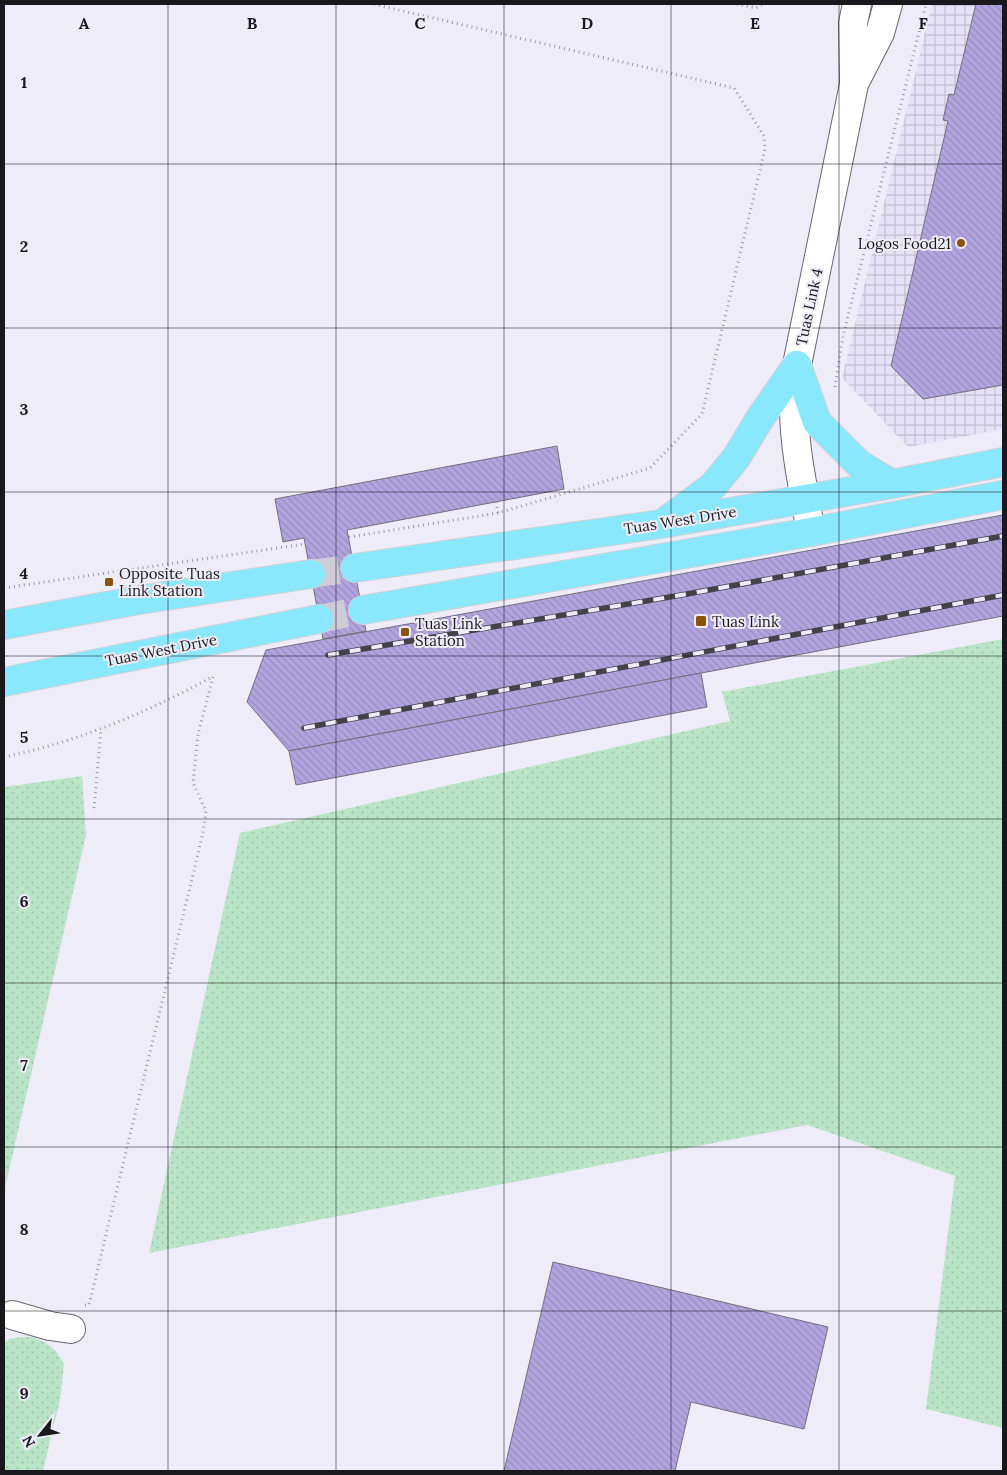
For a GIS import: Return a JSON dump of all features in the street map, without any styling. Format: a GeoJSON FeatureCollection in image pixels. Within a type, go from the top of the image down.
{"type":"FeatureCollection","features":[{"type":"Feature","properties":{"kind":"main road"},"geometry":{"type":"LineString","coordinates":[[797,365],[817,422],[859,464],[892,484]]}},
{"type":"Feature","properties":{"kind":"main road"},"geometry":{"type":"LineString","coordinates":[[661,524],[713,486],[736,458],[759,420],[797,365]]}},
{"type":"Feature","properties":{"kind":"main road","name":"Tuas West Drive"},"geometry":{"type":"LineString","coordinates":[[355,568],[661,524],[892,484],[1003,462]]}},
{"type":"Feature","properties":{"kind":"main road"},"geometry":{"type":"LineString","coordinates":[[363,610],[811,532],[1003,495]]}},
{"type":"Feature","properties":{"kind":"main road"},"geometry":{"type":"LineString","coordinates":[[4,624],[139,600],[311,574]]}},
{"type":"Feature","properties":{"kind":"main road","name":"Tuas West Drive"},"geometry":{"type":"LineString","coordinates":[[4,682],[319,619]]}},
{"type":"Feature","properties":{"kind":"street","name":"Tuas Link 4"},"geometry":{"type":"LineString","coordinates":[[811,532],[797,455],[794,410],[797,365],[854,84],[853,22],[857,4]]}},
{"type":"Feature","properties":{"kind":"street","name":"Tuas Link 4"},"geometry":{"type":"LineString","coordinates":[[854,84],[880,33],[888,4]]}},
{"type":"Feature","properties":{"kind":"street"},"geometry":{"type":"LineString","coordinates":[[12,1315],[50,1326],[71,1329]]}},
{"type":"Feature","properties":{"kind":"path"},"geometry":{"type":"LineString","coordinates":[[349,537],[498,512],[650,468],[702,414],[765,149],[764,136],[734,88],[373,4]]}},
{"type":"Feature","properties":{"kind":"path"},"geometry":{"type":"LineString","coordinates":[[737,4],[756,8],[763,4]]}},
{"type":"Feature","properties":{"kind":"path"},"geometry":{"type":"LineString","coordinates":[[834,393],[843,336],[926,4]]}},
{"type":"Feature","properties":{"kind":"path"},"geometry":{"type":"LineString","coordinates":[[496,502],[498,512]]}},
{"type":"Feature","properties":{"kind":"path"},"geometry":{"type":"LineString","coordinates":[[4,588],[306,544]]}},
{"type":"Feature","properties":{"kind":"path"},"geometry":{"type":"LineString","coordinates":[[4,758],[31,752],[101,730],[172,699],[213,677],[198,734],[193,783],[206,811],[203,833],[89,1306],[83,1304]]}},
{"type":"Feature","properties":{"kind":"path"},"geometry":{"type":"LineString","coordinates":[[94,808],[101,730]]}},
{"type":"Feature","properties":{"kind":"shaded area"},"geometry":{"type":"Polygon","coordinates":[[[932,4],[1003,4],[1003,429],[908,447],[842,378],[932,4]]]}},
{"type":"Feature","properties":{"kind":"green space"},"geometry":{"type":"Polygon","coordinates":[[[1003,639],[1003,1428],[926,1409],[955,1176],[807,1125],[149,1253],[240,833],[730,721],[722,692],[1003,639]]]}},
{"type":"Feature","properties":{"kind":"green space"},"geometry":{"type":"Polygon","coordinates":[[[82,776],[86,835],[4,1192],[4,787],[82,776]]]}},
{"type":"Feature","properties":{"kind":"green space"},"geometry":{"type":"Polygon","coordinates":[[[32,1337],[46,1343],[56,1351],[64,1364],[60,1400],[43,1471],[4,1471],[4,1343],[9,1339],[32,1337]]]}},
{"type":"Feature","properties":{"kind":"building","name":"Logos Food21"},"geometry":{"type":"Polygon","coordinates":[[[976,4],[1003,4],[1003,385],[923,399],[891,366],[948,121],[943,120],[949,94],[954,95],[976,4]]]}},
{"type":"Feature","properties":{"kind":"building"},"geometry":{"type":"Polygon","coordinates":[[[557,446],[564,489],[347,530],[366,631],[323,639],[304,538],[283,542],[275,499],[557,446]]]}},
{"type":"Feature","properties":{"kind":"building"},"geometry":{"type":"Polygon","coordinates":[[[1003,515],[1003,616],[289,751],[247,702],[266,650],[1003,515]]]}},
{"type":"Feature","properties":{"kind":"building"},"geometry":{"type":"Polygon","coordinates":[[[701,673],[707,707],[296,785],[289,751],[701,673]]]}},
{"type":"Feature","properties":{"kind":"building"},"geometry":{"type":"Polygon","coordinates":[[[553,1262],[828,1327],[804,1429],[691,1402],[675,1471],[504,1471],[553,1262]]]}},
{"type":"Feature","properties":{"kind":"tunnel"},"geometry":{"type":"LineString","coordinates":[[311,574],[355,568]]}},
{"type":"Feature","properties":{"kind":"tunnel"},"geometry":{"type":"LineString","coordinates":[[319,619],[363,610]]}},
{"type":"Feature","properties":{"kind":"railway"},"geometry":{"type":"LineString","coordinates":[[328,655],[687,594],[1003,536]]}},
{"type":"Feature","properties":{"kind":"railway"},"geometry":{"type":"LineString","coordinates":[[304,728],[1003,595]]}},
{"type":"Feature","properties":{"kind":"place","name":"Logos Food21"},"geometry":{"type":"Point","coordinates":[961,243]}},
{"type":"Feature","properties":{"kind":"place","name":"Opposite Tuas Link Station"},"geometry":{"type":"Point","coordinates":[109,582]}},
{"type":"Feature","properties":{"kind":"place","name":"Tuas Link"},"geometry":{"type":"Point","coordinates":[701,621]}},
{"type":"Feature","properties":{"kind":"place","name":"Tuas Link Station"},"geometry":{"type":"Point","coordinates":[405,632]}}]}
